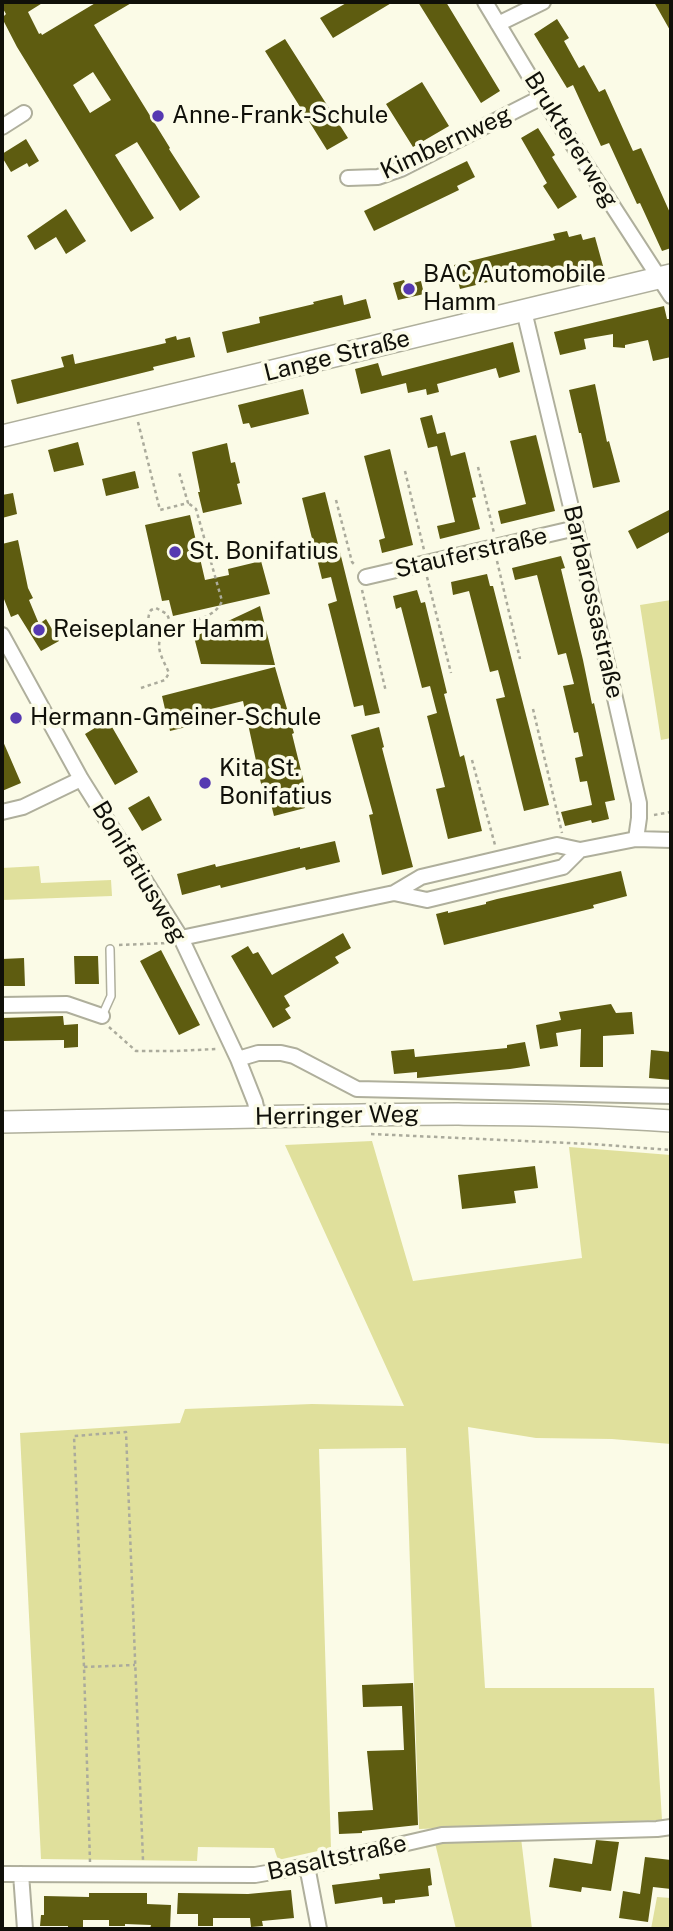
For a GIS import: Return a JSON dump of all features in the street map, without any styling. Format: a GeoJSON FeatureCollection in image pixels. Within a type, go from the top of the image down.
{"type":"FeatureCollection","features":[{"type":"Feature","properties":{"kind":"street","name":"Bruktererweg"},"geometry":{"type":"LineString","coordinates":[[485,2],[542,97],[665,276],[671,296]]}},
{"type":"Feature","properties":{"kind":"street"},"geometry":{"type":"LineString","coordinates":[[498,24],[543,2]]}},
{"type":"Feature","properties":{"kind":"street","name":"Kimbernweg"},"geometry":{"type":"LineString","coordinates":[[348,178],[378,177],[401,169],[542,97]]}},
{"type":"Feature","properties":{"kind":"street"},"geometry":{"type":"LineString","coordinates":[[2,127],[23,113]]}},
{"type":"Feature","properties":{"kind":"street","name":"Lange Straße"},"geometry":{"type":"LineString","coordinates":[[2,436],[665,276]]}},
{"type":"Feature","properties":{"kind":"street","name":"Barbarossastraße"},"geometry":{"type":"LineString","coordinates":[[524,312],[639,803],[636,839]]}},
{"type":"Feature","properties":{"kind":"street","name":"Stauferstraße"},"geometry":{"type":"LineString","coordinates":[[366,577],[576,528]]}},
{"type":"Feature","properties":{"kind":"street","name":"Bonifatiusweg"},"geometry":{"type":"LineString","coordinates":[[2,635],[81,779],[181,938],[235,1054],[255,1102],[258,1117]]}},
{"type":"Feature","properties":{"kind":"street"},"geometry":{"type":"LineString","coordinates":[[2,813],[23,807],[81,779]]}},
{"type":"Feature","properties":{"kind":"street"},"geometry":{"type":"LineString","coordinates":[[181,938],[394,893],[421,877],[557,845],[580,850],[636,839],[671,841]]}},
{"type":"Feature","properties":{"kind":"street"},"geometry":{"type":"LineString","coordinates":[[394,893],[427,900],[562,867],[580,850]]}},
{"type":"Feature","properties":{"kind":"street"},"geometry":{"type":"LineString","coordinates":[[2,1005],[67,1004],[102,1016]]}},
{"type":"Feature","properties":{"kind":"street","name":"Herringer Weg"},"geometry":{"type":"LineString","coordinates":[[235,1054],[281,1053],[294,1056],[357,1089],[671,1096]]}},
{"type":"Feature","properties":{"kind":"street","name":"Herringer Weg"},"geometry":{"type":"LineString","coordinates":[[2,1122],[511,1114],[592,1115],[671,1121]]}},
{"type":"Feature","properties":{"kind":"street","name":"Basaltstraße"},"geometry":{"type":"LineString","coordinates":[[2,1874],[256,1875],[442,1835],[671,1827]]}},
{"type":"Feature","properties":{"kind":"street"},"geometry":{"type":"LineString","coordinates":[[307,1866],[319,1929]]}},
{"type":"Feature","properties":{"kind":"street"},"geometry":{"type":"LineString","coordinates":[[21,1874],[25,1929]]}},
{"type":"Feature","properties":{"kind":"lane"},"geometry":{"type":"LineString","coordinates":[[102,1016],[111,996],[110,949]]}},
{"type":"Feature","properties":{"kind":"path"},"geometry":{"type":"LineString","coordinates":[[134,405],[160,510],[188,503]]}},
{"type":"Feature","properties":{"kind":"path"},"geometry":{"type":"LineString","coordinates":[[478,467],[520,659]]}},
{"type":"Feature","properties":{"kind":"path"},"geometry":{"type":"LineString","coordinates":[[405,471],[451,673]]}},
{"type":"Feature","properties":{"kind":"path"},"geometry":{"type":"LineString","coordinates":[[141,688],[165,680],[169,673],[160,651],[162,634],[172,627],[198,621],[214,613],[222,601],[196,509],[188,503],[179,472]]}},
{"type":"Feature","properties":{"kind":"path"},"geometry":{"type":"LineString","coordinates":[[336,500],[352,562],[366,577],[361,593],[386,692]]}},
{"type":"Feature","properties":{"kind":"path"},"geometry":{"type":"LineString","coordinates":[[162,634],[148,622],[150,610],[162,610],[167,614],[172,627]]}},
{"type":"Feature","properties":{"kind":"path"},"geometry":{"type":"LineString","coordinates":[[533,709],[565,846]]}},
{"type":"Feature","properties":{"kind":"path"},"geometry":{"type":"LineString","coordinates":[[471,760],[499,858]]}},
{"type":"Feature","properties":{"kind":"path"},"geometry":{"type":"LineString","coordinates":[[639,817],[671,812]]}},
{"type":"Feature","properties":{"kind":"path"},"geometry":{"type":"LineString","coordinates":[[110,949],[114,946],[164,945],[181,938]]}},
{"type":"Feature","properties":{"kind":"path"},"geometry":{"type":"LineString","coordinates":[[102,1016],[110,1030],[136,1051],[235,1054]]}},
{"type":"Feature","properties":{"kind":"path"},"geometry":{"type":"LineString","coordinates":[[373,1134],[671,1150]]}},
{"type":"Feature","properties":{"kind":"path"},"geometry":{"type":"LineString","coordinates":[[91,1874],[74,1436],[126,1432],[144,1874]]}},
{"type":"Feature","properties":{"kind":"path"},"geometry":{"type":"LineString","coordinates":[[84,1667],[135,1665]]}},
{"type":"Feature","properties":{"kind":"green space"},"geometry":{"type":"Polygon","coordinates":[[[671,600],[671,738],[661,740],[640,605],[671,600]]]}},
{"type":"Feature","properties":{"kind":"green space"},"geometry":{"type":"Polygon","coordinates":[[[39,866],[41,883],[111,880],[112,896],[2,900],[2,868],[39,866]]]}},
{"type":"Feature","properties":{"kind":"green space"},"geometry":{"type":"Polygon","coordinates":[[[372,1141],[413,1281],[582,1258],[569,1147],[671,1155],[671,1444],[612,1439],[536,1438],[468,1427],[485,1688],[654,1688],[662,1820],[419,1829],[406,1448],[319,1449],[331,1848],[278,1860],[274,1848],[198,1847],[197,1861],[41,1859],[20,1433],[180,1423],[185,1409],[312,1404],[404,1406],[285,1145],[372,1141]]]}},
{"type":"Feature","properties":{"kind":"green space"},"geometry":{"type":"Polygon","coordinates":[[[521,1838],[532,1929],[456,1929],[435,1843],[456,1839],[521,1838]]]}},
{"type":"Feature","properties":{"kind":"green space"},"geometry":{"type":"Polygon","coordinates":[[[657,1897],[671,1898],[671,1929],[651,1929],[657,1897]]]}},
{"type":"Feature","properties":{"kind":"building"},"geometry":{"type":"Polygon","coordinates":[[[2,2],[44,2],[28,12],[42,35],[97,2],[133,2],[94,25],[200,197],[180,211],[137,142],[115,155],[154,218],[131,232],[17,47],[2,18],[6,14],[2,2]],[[93,72],[73,85],[90,113],[111,100],[93,72]]]}},
{"type":"Feature","properties":{"kind":"building"},"geometry":{"type":"Polygon","coordinates":[[[348,2],[393,2],[333,38],[320,18],[348,2]]]}},
{"type":"Feature","properties":{"kind":"building"},"geometry":{"type":"Polygon","coordinates":[[[418,2],[446,2],[500,91],[481,103],[418,2]]]}},
{"type":"Feature","properties":{"kind":"building"},"geometry":{"type":"Polygon","coordinates":[[[654,2],[671,2],[671,32],[654,2]]]}},
{"type":"Feature","properties":{"kind":"building"},"geometry":{"type":"Polygon","coordinates":[[[557,19],[569,38],[564,41],[579,68],[584,65],[599,92],[605,89],[633,151],[641,148],[671,215],[671,248],[662,251],[609,143],[601,146],[573,85],[567,88],[534,34],[557,19]]]}},
{"type":"Feature","properties":{"kind":"building"},"geometry":{"type":"Polygon","coordinates":[[[285,39],[348,138],[327,150],[265,51],[285,39]]]}},
{"type":"Feature","properties":{"kind":"building"},"geometry":{"type":"Polygon","coordinates":[[[422,82],[449,126],[413,147],[386,104],[422,82]]]}},
{"type":"Feature","properties":{"kind":"building"},"geometry":{"type":"Polygon","coordinates":[[[538,128],[577,197],[558,209],[543,186],[547,183],[521,138],[538,128]]]}},
{"type":"Feature","properties":{"kind":"building"},"geometry":{"type":"Polygon","coordinates":[[[26,139],[39,161],[29,167],[27,163],[11,172],[2,154],[26,139]]]}},
{"type":"Feature","properties":{"kind":"building"},"geometry":{"type":"Polygon","coordinates":[[[467,161],[475,177],[457,186],[459,190],[374,231],[364,211],[467,161]]]}},
{"type":"Feature","properties":{"kind":"building"},"geometry":{"type":"Polygon","coordinates":[[[66,209],[86,241],[66,254],[56,237],[35,250],[27,236],[66,209]]]}},
{"type":"Feature","properties":{"kind":"building"},"geometry":{"type":"Polygon","coordinates":[[[567,231],[569,237],[581,234],[583,240],[595,237],[603,266],[551,280],[548,267],[460,289],[454,265],[555,240],[553,234],[567,231]]]}},
{"type":"Feature","properties":{"kind":"building","name":"BAC Automobile Hamm"},"geometry":{"type":"Polygon","coordinates":[[[404,280],[406,285],[421,281],[424,294],[398,300],[393,283],[404,280]]]}},
{"type":"Feature","properties":{"kind":"building"},"geometry":{"type":"Polygon","coordinates":[[[342,295],[344,305],[366,299],[371,318],[227,353],[222,332],[260,323],[259,317],[342,295]]]}},
{"type":"Feature","properties":{"kind":"building"},"geometry":{"type":"Polygon","coordinates":[[[664,306],[667,319],[671,319],[671,357],[653,361],[648,340],[625,345],[625,348],[613,347],[613,334],[584,339],[586,349],[560,355],[554,332],[664,306]]]}},
{"type":"Feature","properties":{"kind":"building"},"geometry":{"type":"Polygon","coordinates":[[[176,336],[177,340],[190,337],[195,357],[153,367],[154,370],[17,404],[11,380],[64,367],[61,357],[73,354],[75,364],[166,343],[165,339],[176,336]]]}},
{"type":"Feature","properties":{"kind":"building"},"geometry":{"type":"Polygon","coordinates":[[[513,342],[520,372],[499,378],[496,368],[437,384],[439,392],[427,395],[426,389],[408,393],[406,383],[361,394],[355,369],[378,363],[382,376],[513,342]]]}},
{"type":"Feature","properties":{"kind":"building"},"geometry":{"type":"Polygon","coordinates":[[[595,384],[607,442],[609,441],[620,482],[593,488],[569,390],[595,384]]]}},
{"type":"Feature","properties":{"kind":"building"},"geometry":{"type":"Polygon","coordinates":[[[303,389],[309,414],[251,428],[249,423],[243,424],[238,405],[303,389]]]}},
{"type":"Feature","properties":{"kind":"building"},"geometry":{"type":"Polygon","coordinates":[[[432,415],[437,434],[445,432],[451,456],[465,452],[476,497],[472,498],[480,529],[440,539],[437,526],[455,522],[437,446],[428,448],[420,418],[432,415]]]}},
{"type":"Feature","properties":{"kind":"building"},"geometry":{"type":"Polygon","coordinates":[[[536,435],[555,511],[501,524],[498,511],[526,504],[510,441],[536,435]]]}},
{"type":"Feature","properties":{"kind":"building"},"geometry":{"type":"Polygon","coordinates":[[[78,442],[84,465],[54,472],[48,450],[78,442]]]}},
{"type":"Feature","properties":{"kind":"building"},"geometry":{"type":"Polygon","coordinates":[[[227,443],[231,463],[235,462],[242,504],[203,513],[192,452],[227,443]]]}},
{"type":"Feature","properties":{"kind":"building"},"geometry":{"type":"Polygon","coordinates":[[[390,449],[413,545],[382,553],[379,540],[385,538],[364,456],[390,449]]]}},
{"type":"Feature","properties":{"kind":"building"},"geometry":{"type":"Polygon","coordinates":[[[135,471],[139,488],[106,496],[102,479],[135,471]]]}},
{"type":"Feature","properties":{"kind":"building"},"geometry":{"type":"Polygon","coordinates":[[[325,492],[380,713],[365,716],[363,705],[354,707],[328,604],[337,601],[331,577],[322,579],[302,498],[325,492]]]}},
{"type":"Feature","properties":{"kind":"building"},"geometry":{"type":"Polygon","coordinates":[[[13,493],[17,514],[2,518],[2,495],[13,493]]]}},
{"type":"Feature","properties":{"kind":"building"},"geometry":{"type":"Polygon","coordinates":[[[671,509],[671,531],[637,549],[628,531],[671,509]]]}},
{"type":"Feature","properties":{"kind":"building","name":"St. Bonifatius"},"geometry":{"type":"Polygon","coordinates":[[[190,515],[205,580],[229,575],[228,569],[261,561],[270,594],[173,616],[169,600],[162,601],[145,525],[190,515]]]}},
{"type":"Feature","properties":{"kind":"building"},"geometry":{"type":"Polygon","coordinates":[[[18,540],[28,588],[33,598],[29,600],[39,624],[46,619],[59,641],[41,651],[18,614],[11,617],[2,594],[2,544],[18,540]]]}},
{"type":"Feature","properties":{"kind":"building"},"geometry":{"type":"Polygon","coordinates":[[[561,556],[565,568],[561,569],[615,800],[605,802],[609,819],[565,826],[561,812],[592,805],[587,781],[580,782],[575,758],[583,756],[578,732],[574,733],[563,686],[574,684],[566,653],[558,655],[537,575],[515,580],[512,568],[561,556]]]}},
{"type":"Feature","properties":{"kind":"building"},"geometry":{"type":"Polygon","coordinates":[[[487,574],[490,586],[493,586],[549,805],[524,811],[496,699],[505,697],[498,670],[490,672],[469,591],[453,595],[451,582],[487,574]]]}},
{"type":"Feature","properties":{"kind":"building"},"geometry":{"type":"Polygon","coordinates":[[[417,590],[421,603],[425,602],[447,693],[444,694],[460,757],[464,755],[482,831],[448,839],[436,789],[445,787],[427,716],[437,713],[430,686],[422,688],[401,607],[396,609],[393,596],[417,590]]]}},
{"type":"Feature","properties":{"kind":"building"},"geometry":{"type":"Polygon","coordinates":[[[260,606],[275,665],[201,664],[194,637],[260,606]]]}},
{"type":"Feature","properties":{"kind":"building"},"geometry":{"type":"Polygon","coordinates":[[[275,667],[294,733],[292,734],[306,791],[302,792],[305,808],[274,816],[270,800],[265,802],[243,701],[211,709],[214,720],[170,731],[162,696],[275,667]]]}},
{"type":"Feature","properties":{"kind":"building"},"geometry":{"type":"Polygon","coordinates":[[[108,720],[138,772],[115,785],[85,734],[108,720]]]}},
{"type":"Feature","properties":{"kind":"building"},"geometry":{"type":"Polygon","coordinates":[[[379,727],[413,867],[382,875],[369,815],[373,814],[351,735],[379,727]]]}},
{"type":"Feature","properties":{"kind":"building"},"geometry":{"type":"Polygon","coordinates":[[[2,739],[21,783],[2,791],[2,739]]]}},
{"type":"Feature","properties":{"kind":"building"},"geometry":{"type":"Polygon","coordinates":[[[149,796],[162,820],[142,831],[128,808],[149,796]]]}},
{"type":"Feature","properties":{"kind":"building"},"geometry":{"type":"Polygon","coordinates":[[[335,841],[340,862],[306,870],[305,867],[182,895],[177,874],[335,841]]]}},
{"type":"Feature","properties":{"kind":"building"},"geometry":{"type":"Polygon","coordinates":[[[621,871],[627,896],[593,905],[594,908],[444,945],[436,914],[621,871]]]}},
{"type":"Feature","properties":{"kind":"building"},"geometry":{"type":"Polygon","coordinates":[[[343,933],[351,948],[335,957],[339,963],[284,996],[290,1006],[285,1009],[291,1018],[273,1028],[231,956],[248,946],[253,954],[258,952],[272,975],[343,933]]]}},
{"type":"Feature","properties":{"kind":"building"},"geometry":{"type":"Polygon","coordinates":[[[161,950],[200,1025],[179,1035],[140,961],[161,950]]]}},
{"type":"Feature","properties":{"kind":"building"},"geometry":{"type":"Polygon","coordinates":[[[74,956],[98,956],[99,984],[75,984],[74,956]]]}},
{"type":"Feature","properties":{"kind":"building"},"geometry":{"type":"Polygon","coordinates":[[[24,958],[25,986],[2,986],[2,959],[24,958]]]}},
{"type":"Feature","properties":{"kind":"building"},"geometry":{"type":"Polygon","coordinates":[[[611,1004],[616,1013],[632,1012],[634,1034],[603,1036],[603,1067],[580,1067],[581,1029],[556,1033],[558,1046],[540,1049],[536,1025],[561,1020],[559,1012],[611,1004]]]}},
{"type":"Feature","properties":{"kind":"building"},"geometry":{"type":"Polygon","coordinates":[[[63,1016],[64,1025],[78,1024],[78,1047],[64,1048],[64,1040],[2,1041],[2,1018],[63,1016]]]}},
{"type":"Feature","properties":{"kind":"building"},"geometry":{"type":"Polygon","coordinates":[[[525,1042],[530,1066],[417,1078],[417,1072],[394,1074],[391,1051],[414,1049],[415,1057],[507,1048],[507,1045],[525,1042]]]}},
{"type":"Feature","properties":{"kind":"building"},"geometry":{"type":"Polygon","coordinates":[[[651,1050],[671,1052],[671,1080],[649,1078],[651,1050]]]}},
{"type":"Feature","properties":{"kind":"building"},"geometry":{"type":"Polygon","coordinates":[[[535,1166],[538,1188],[514,1191],[516,1203],[462,1209],[458,1175],[535,1166]]]}},
{"type":"Feature","properties":{"kind":"building"},"geometry":{"type":"Polygon","coordinates":[[[413,1683],[418,1825],[339,1834],[338,1812],[373,1810],[367,1751],[404,1750],[402,1706],[363,1707],[362,1685],[413,1683]]]}},
{"type":"Feature","properties":{"kind":"building"},"geometry":{"type":"Polygon","coordinates":[[[596,1840],[619,1842],[611,1891],[582,1887],[581,1892],[549,1887],[554,1858],[592,1864],[596,1840]]]}},
{"type":"Feature","properties":{"kind":"building"},"geometry":{"type":"Polygon","coordinates":[[[645,1857],[671,1860],[671,1889],[653,1887],[648,1922],[619,1918],[623,1891],[640,1894],[645,1857]]]}},
{"type":"Feature","properties":{"kind":"building"},"geometry":{"type":"Polygon","coordinates":[[[430,1868],[432,1885],[428,1886],[429,1896],[395,1900],[395,1903],[383,1904],[382,1897],[335,1904],[332,1885],[380,1879],[379,1874],[430,1868]]]}},
{"type":"Feature","properties":{"kind":"building"},"geometry":{"type":"Polygon","coordinates":[[[291,1890],[294,1918],[262,1921],[263,1926],[251,1927],[250,1918],[213,1918],[213,1926],[198,1926],[198,1914],[177,1914],[178,1893],[248,1894],[291,1890]]]}},
{"type":"Feature","properties":{"kind":"building"},"geometry":{"type":"Polygon","coordinates":[[[89,1893],[147,1893],[147,1904],[171,1905],[170,1929],[150,1929],[151,1925],[109,1926],[109,1920],[83,1920],[83,1929],[40,1926],[41,1915],[44,1915],[44,1896],[89,1897],[89,1893]]]}},
{"type":"Feature","properties":{"kind":"place","name":"Anne-Frank-Schule"},"geometry":{"type":"Point","coordinates":[158,116]}},
{"type":"Feature","properties":{"kind":"place","name":"BAC Automobile Hamm"},"geometry":{"type":"Point","coordinates":[409,289]}},
{"type":"Feature","properties":{"kind":"place","name":"St. Bonifatius"},"geometry":{"type":"Point","coordinates":[175,552]}},
{"type":"Feature","properties":{"kind":"place","name":"Reiseplaner Hamm"},"geometry":{"type":"Point","coordinates":[39,630]}},
{"type":"Feature","properties":{"kind":"place","name":"Hermann-Gmeiner-Schule"},"geometry":{"type":"Point","coordinates":[16,718]}},
{"type":"Feature","properties":{"kind":"place","name":"Kita St. Bonifatius"},"geometry":{"type":"Point","coordinates":[205,783]}}]}
